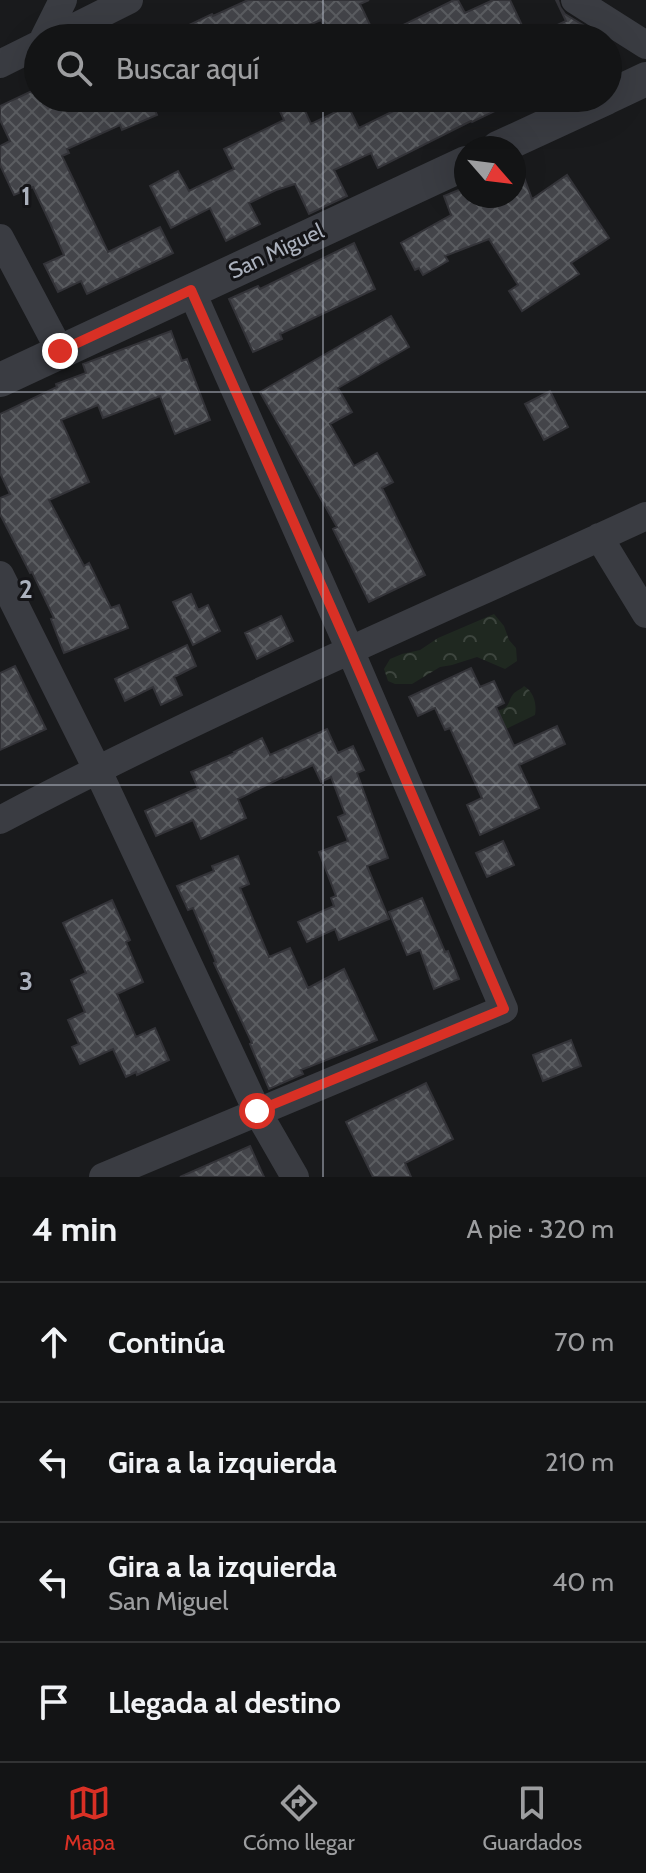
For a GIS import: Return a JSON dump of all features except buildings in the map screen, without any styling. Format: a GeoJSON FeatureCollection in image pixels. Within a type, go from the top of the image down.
{"type":"FeatureCollection","features":[{"type":"Feature","properties":{"kind":"street"},"geometry":{"type":"LineString","coordinates":[[51,24],[63,0]]}},
{"type":"Feature","properties":{"kind":"street"},"geometry":{"type":"LineString","coordinates":[[81,24],[129,0]]}},
{"type":"Feature","properties":{"kind":"street"},"geometry":{"type":"LineString","coordinates":[[575,0],[613,24]]}},
{"type":"Feature","properties":{"kind":"street"},"geometry":{"type":"LineString","coordinates":[[622,30],[646,45]]}},
{"type":"Feature","properties":{"kind":"street"},"geometry":{"type":"LineString","coordinates":[[0,64],[24,52]]}},
{"type":"Feature","properties":{"kind":"street"},"geometry":{"type":"LineString","coordinates":[[622,91],[646,79]]}},
{"type":"Feature","properties":{"kind":"street"},"geometry":{"type":"LineString","coordinates":[[524,136],[576,112]]}},
{"type":"Feature","properties":{"kind":"street","name":"San Miguel"},"geometry":{"type":"LineString","coordinates":[[0,380],[454,169]]}},
{"type":"Feature","properties":{"kind":"street"},"geometry":{"type":"LineString","coordinates":[[0,238],[60,351]]}},
{"type":"Feature","properties":{"kind":"street"},"geometry":{"type":"LineString","coordinates":[[103,1177],[504,1009],[191,290]]}},
{"type":"Feature","properties":{"kind":"street"},"geometry":{"type":"LineString","coordinates":[[0,820],[97,769],[646,516]]}},
{"type":"Feature","properties":{"kind":"street"},"geometry":{"type":"LineString","coordinates":[[599,537],[646,614]]}},
{"type":"Feature","properties":{"kind":"street"},"geometry":{"type":"LineString","coordinates":[[0,575],[97,769],[257,1111],[295,1177]]}},
{"type":"Feature","properties":{"kind":"green space"},"geometry":{"type":"Polygon","coordinates":[[[494,614],[516,648],[517,661],[505,669],[477,657],[440,667],[412,684],[388,681],[384,669],[390,659],[420,650],[438,638],[494,614]]]}},
{"type":"Feature","properties":{"kind":"green space"},"geometry":{"type":"Polygon","coordinates":[[[524,686],[534,699],[535,715],[500,732],[493,711],[506,707],[514,693],[524,686]]]}},
{"type":"Feature","properties":{"kind":"route"},"geometry":{"type":"LineString","coordinates":[[60,351],[191,290],[504,1009],[257,1111]]}}]}
